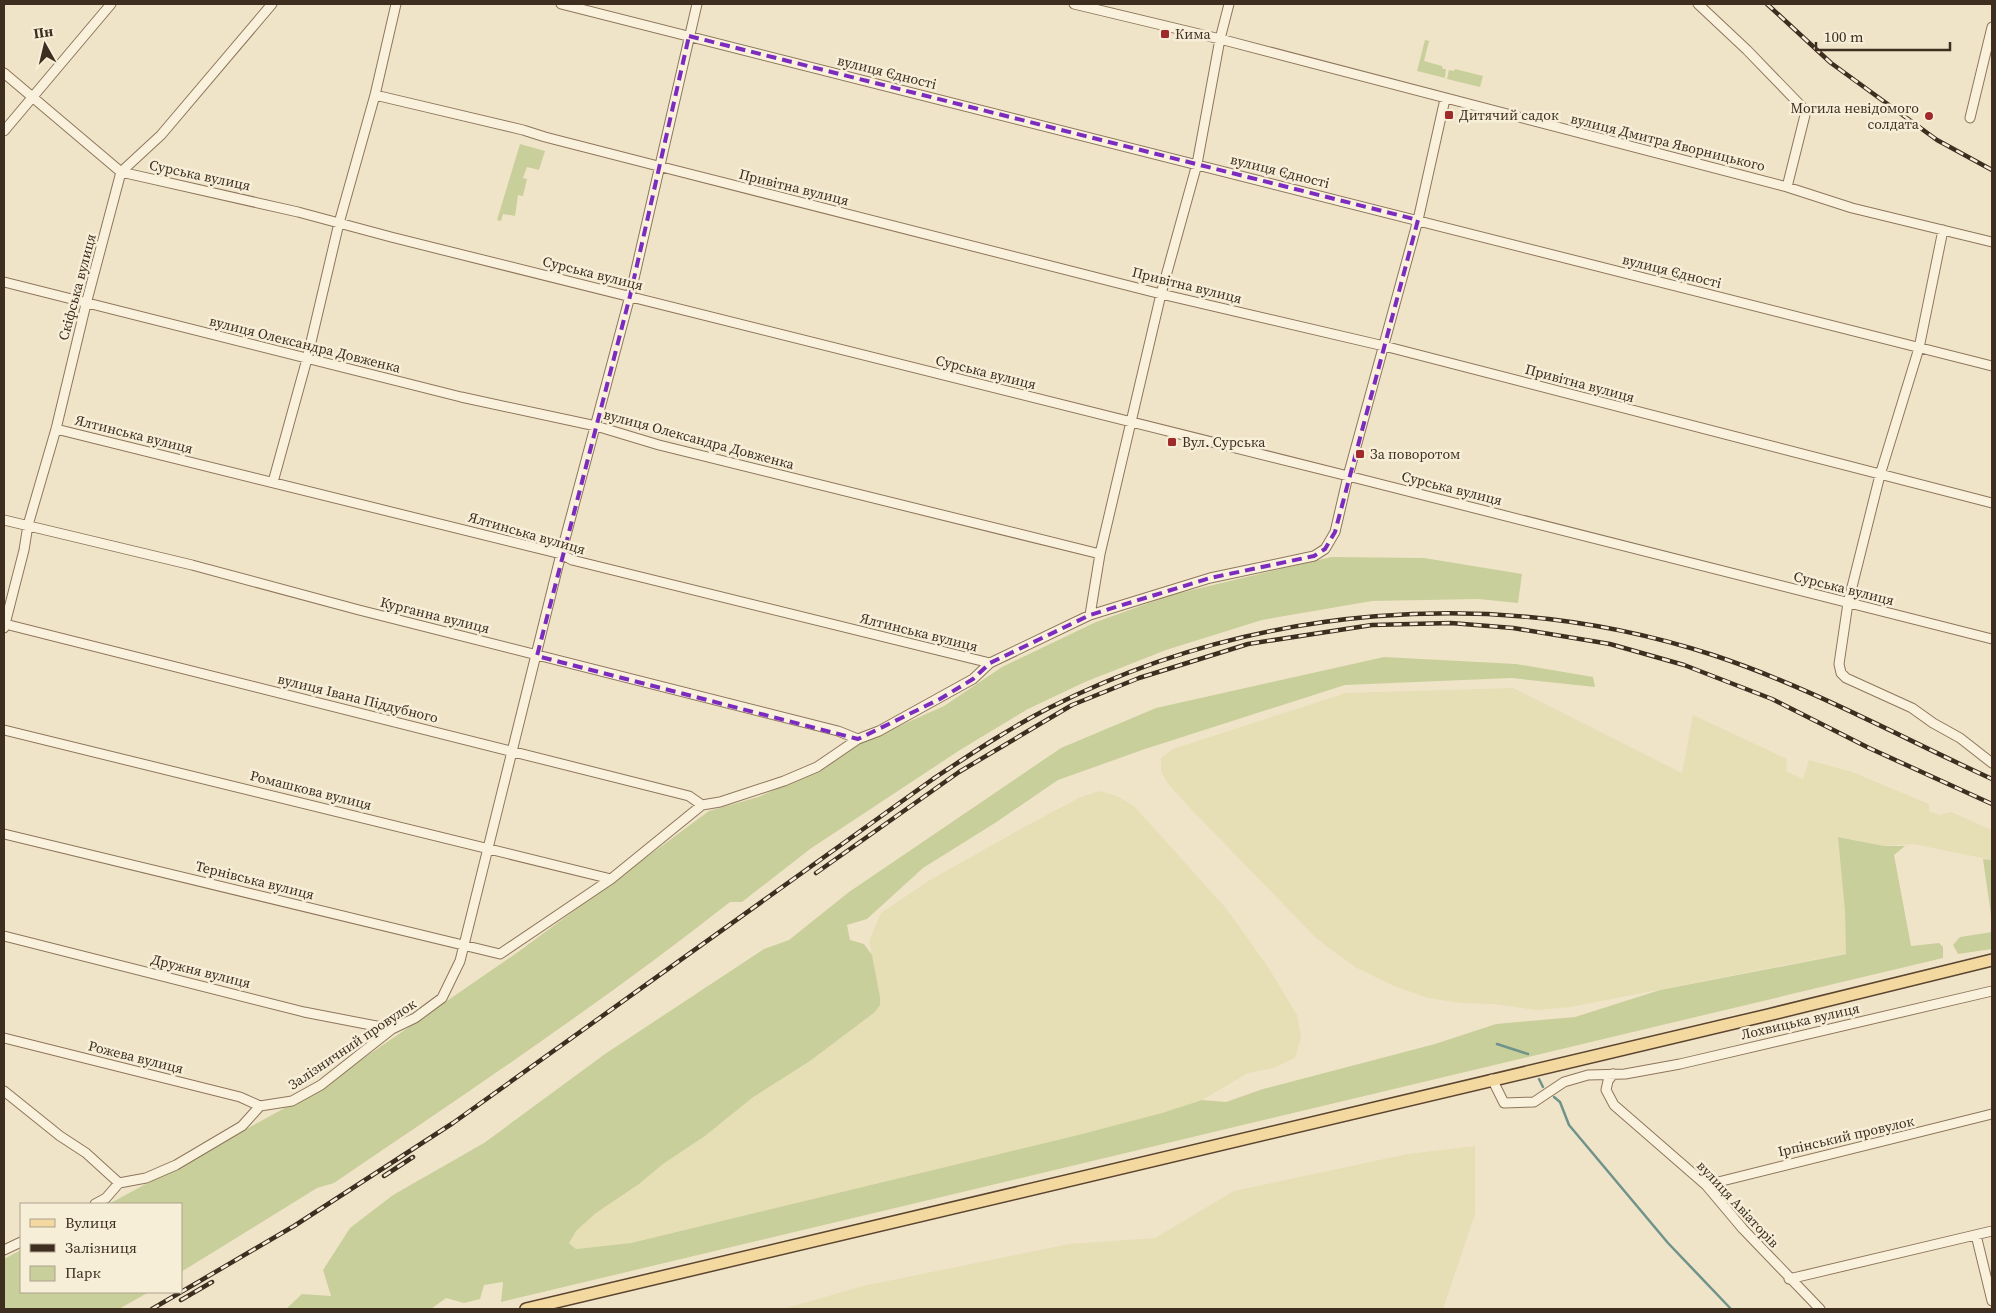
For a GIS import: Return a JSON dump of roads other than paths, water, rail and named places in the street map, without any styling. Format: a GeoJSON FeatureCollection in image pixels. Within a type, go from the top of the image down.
{"type":"FeatureCollection","features":[{"type":"Feature","properties":{"kind":"main road"},"geometry":{"type":"LineString","coordinates":[[526,1309],[1768,1015],[1992,960]]}},
{"type":"Feature","properties":{"kind":"street"},"geometry":{"type":"LineString","coordinates":[[4,131],[111,4]]}},
{"type":"Feature","properties":{"kind":"street"},"geometry":{"type":"LineString","coordinates":[[121,172],[161,135],[272,4]]}},
{"type":"Feature","properties":{"kind":"street"},"geometry":{"type":"LineString","coordinates":[[273,482],[307,359],[339,223],[375,95],[396,4]]}},
{"type":"Feature","properties":{"kind":"street","name":"вулиця Єдності"},"geometry":{"type":"LineString","coordinates":[[561,4],[1992,366]]}},
{"type":"Feature","properties":{"kind":"street"},"geometry":{"type":"LineString","coordinates":[[463,944],[537,656],[561,554],[630,296],[658,166],[697,4]]}},
{"type":"Feature","properties":{"kind":"street","name":"вулиця Дмитра Яворницького"},"geometry":{"type":"LineString","coordinates":[[1074,4],[1220,39],[1787,187],[1852,208],[1992,242]]}},
{"type":"Feature","properties":{"kind":"street"},"geometry":{"type":"LineString","coordinates":[[1090,616],[1100,554],[1130,422],[1161,294],[1197,164],[1220,39],[1229,4]]}},
{"type":"Feature","properties":{"kind":"street"},"geometry":{"type":"LineString","coordinates":[[1698,4],[1747,50],[1806,111],[1787,187]]}},
{"type":"Feature","properties":{"kind":"street"},"geometry":{"type":"LineString","coordinates":[[1970,118],[1992,27]]}},
{"type":"Feature","properties":{"kind":"street","name":"Сурська вулиця"},"geometry":{"type":"LineString","coordinates":[[4,73],[121,172],[242,198],[1992,639]]}},
{"type":"Feature","properties":{"kind":"street","name":"Привітна вулиця"},"geometry":{"type":"LineString","coordinates":[[375,95],[523,130],[1161,294],[1384,346],[1992,503]]}},
{"type":"Feature","properties":{"kind":"street"},"geometry":{"type":"LineString","coordinates":[[611,879],[702,805],[720,802],[792,778],[817,767],[858,739],[879,731],[973,680],[990,663],[1090,616],[1210,578],[1314,556],[1325,549],[1335,532],[1348,476],[1418,220],[1445,99]]}},
{"type":"Feature","properties":{"kind":"street","name":"Скіфська вулиця"},"geometry":{"type":"LineString","coordinates":[[4,626],[24,550],[28,525],[56,429],[86,304],[121,172]]}},
{"type":"Feature","properties":{"kind":"street"},"geometry":{"type":"LineString","coordinates":[[1943,230],[1918,348],[1880,475],[1848,603],[1839,664],[1841,673],[1846,678],[1912,708],[1933,723],[1960,738],[1992,762]]}},
{"type":"Feature","properties":{"kind":"street","name":"вулиця Олександра Довженка"},"geometry":{"type":"LineString","coordinates":[[4,282],[461,397],[596,426],[659,444],[1100,554]]}},
{"type":"Feature","properties":{"kind":"street","name":"Ялтинська вулиця"},"geometry":{"type":"LineString","coordinates":[[56,429],[561,554],[572,560],[990,663]]}},
{"type":"Feature","properties":{"kind":"street","name":"Курганна вулиця"},"geometry":{"type":"LineString","coordinates":[[4,520],[192,565],[537,656],[838,731],[858,739]]}},
{"type":"Feature","properties":{"kind":"street","name":"вулиця Івана Піддубного"},"geometry":{"type":"LineString","coordinates":[[4,626],[689,796],[702,805]]}},
{"type":"Feature","properties":{"kind":"street","name":"Ромашкова вулиця"},"geometry":{"type":"LineString","coordinates":[[4,730],[611,879]]}},
{"type":"Feature","properties":{"kind":"street","name":"Тернівська вулиця"},"geometry":{"type":"LineString","coordinates":[[4,834],[500,954],[611,879]]}},
{"type":"Feature","properties":{"kind":"street","name":"Дружня вулиця"},"geometry":{"type":"LineString","coordinates":[[4,936],[304,1012],[392,1030]]}},
{"type":"Feature","properties":{"kind":"street","name":"Залізничний провулок"},"geometry":{"type":"LineString","coordinates":[[260,1106],[292,1101],[321,1085],[392,1030],[415,1018],[442,998],[460,961],[463,944]]}},
{"type":"Feature","properties":{"kind":"street","name":"Лохвицька вулиця"},"geometry":{"type":"LineString","coordinates":[[1492,1079],[1504,1103],[1534,1102],[1564,1082],[1588,1075],[1625,1074],[1680,1064],[1992,991]]}},
{"type":"Feature","properties":{"kind":"street","name":"Рожева вулиця"},"geometry":{"type":"LineString","coordinates":[[4,1038],[240,1097],[260,1106]]}},
{"type":"Feature","properties":{"kind":"street","name":"вулиця Авіаторів"},"geometry":{"type":"LineString","coordinates":[[1613,1074],[1608,1081],[1606,1090],[1614,1105],[1706,1185],[1743,1229],[1820,1309]]}},
{"type":"Feature","properties":{"kind":"street"},"geometry":{"type":"LineString","coordinates":[[4,1091],[60,1136],[86,1153],[119,1183]]}},
{"type":"Feature","properties":{"kind":"street"},"geometry":{"type":"LineString","coordinates":[[97,1203],[106,1198],[119,1183],[146,1178],[176,1165],[242,1126],[260,1106]]}},
{"type":"Feature","properties":{"kind":"street","name":"Ірпінський провулок"},"geometry":{"type":"LineString","coordinates":[[1706,1185],[1992,1114]]}},
{"type":"Feature","properties":{"kind":"street"},"geometry":{"type":"LineString","coordinates":[[1790,1279],[1992,1231]]}},
{"type":"Feature","properties":{"kind":"street"},"geometry":{"type":"LineString","coordinates":[[1976,1235],[1992,1301]]}},
{"type":"Feature","properties":{"kind":"street"},"geometry":{"type":"LineString","coordinates":[[4,1250],[20,1242]]}},
{"type":"Feature","properties":{"kind":"waterway"},"geometry":{"type":"LineString","coordinates":[[1497,1044],[1528,1054]]}},
{"type":"Feature","properties":{"kind":"waterway"},"geometry":{"type":"LineString","coordinates":[[1539,1079],[1543,1087]]}},
{"type":"Feature","properties":{"kind":"waterway"},"geometry":{"type":"LineString","coordinates":[[1554,1097],[1560,1102],[1569,1125],[1668,1243],[1731,1309]]}},
{"type":"Feature","properties":{"kind":"railway"},"geometry":{"type":"LineString","coordinates":[[1767,4],[1831,63],[1937,140],[1992,170]]}},
{"type":"Feature","properties":{"kind":"railway"},"geometry":{"type":"LineString","coordinates":[[182,1291],[294,1226],[453,1123],[933,779],[990,742],[1049,708],[1127,673],[1208,646],[1291,627],[1376,616],[1461,613],[1546,619],[1630,633],[1713,655],[1785,682],[1992,779]]}},
{"type":"Feature","properties":{"kind":"railway"},"geometry":{"type":"LineString","coordinates":[[816,873],[959,772],[1072,705],[1139,678],[1248,644],[1372,625],[1451,623],[1513,628],[1610,644],[1684,665],[1772,699],[1869,748],[1992,804]]}},
{"type":"Feature","properties":{"kind":"railway"},"geometry":{"type":"LineString","coordinates":[[384,1176],[413,1157]]}},
{"type":"Feature","properties":{"kind":"railway"},"geometry":{"type":"LineString","coordinates":[[181,1300],[212,1282]]}},
{"type":"Feature","properties":{"kind":"railway"},"geometry":{"type":"LineString","coordinates":[[152,1309],[179,1293]]}},
{"type":"Feature","properties":{"kind":"place","name":"Кима"},"geometry":{"type":"Point","coordinates":[1165,34]}},
{"type":"Feature","properties":{"kind":"place","name":"Дитячий садок"},"geometry":{"type":"Point","coordinates":[1449,115]}},
{"type":"Feature","properties":{"kind":"place","name":"Могила невідомого солдата"},"geometry":{"type":"Point","coordinates":[1929,116]}},
{"type":"Feature","properties":{"kind":"place","name":"Вул. Сурська"},"geometry":{"type":"Point","coordinates":[1172,442]}},
{"type":"Feature","properties":{"kind":"place","name":"За поворотом"},"geometry":{"type":"Point","coordinates":[1360,454]}}]}
